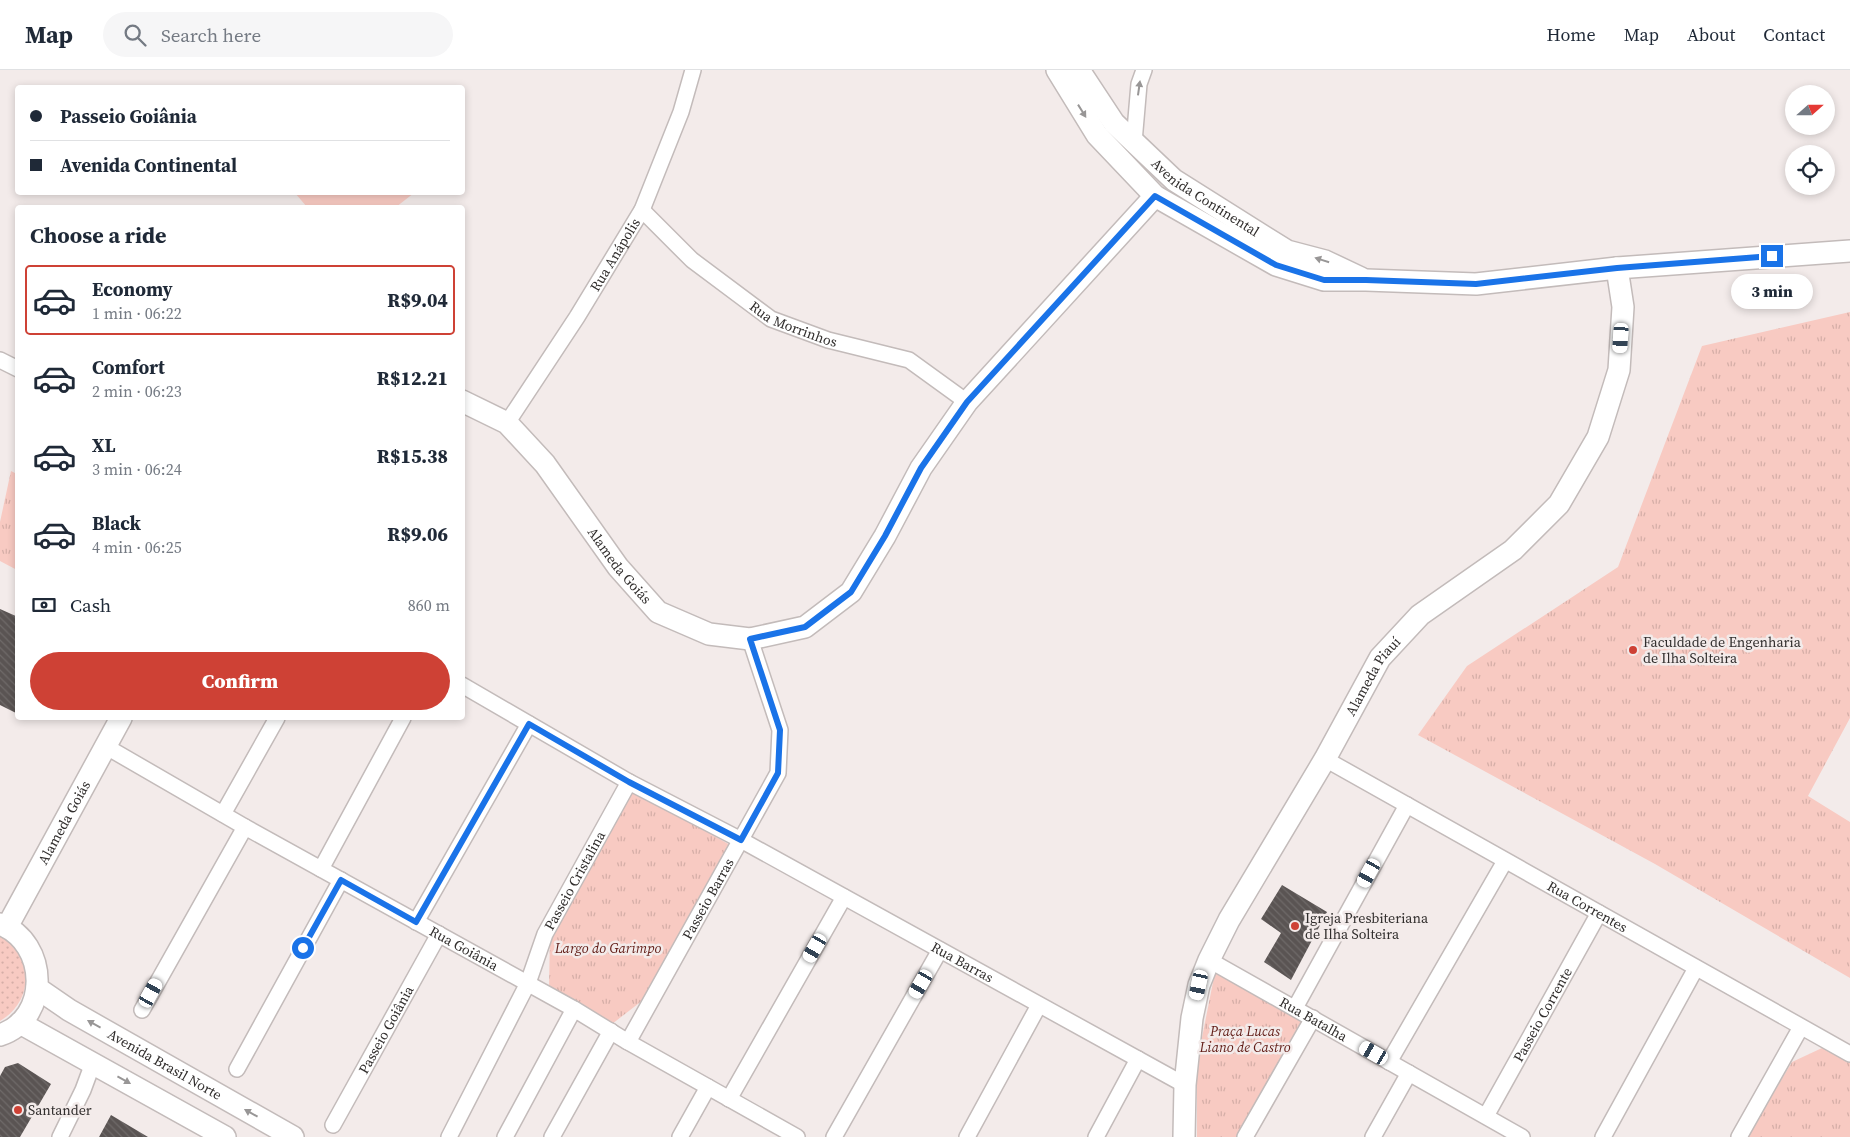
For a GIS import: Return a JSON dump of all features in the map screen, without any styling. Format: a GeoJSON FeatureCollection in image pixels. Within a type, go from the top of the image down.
{"type":"FeatureCollection","features":[{"type":"Feature","properties":{"kind":"street","name":"Rua Anápolis"},"geometry":{"type":"LineString","coordinates":[[507,423],[577,317],[642,210],[680,112],[693,70]]}},
{"type":"Feature","properties":{"kind":"street","name":"Avenida Continental"},"geometry":{"type":"LineString","coordinates":[[1057,70],[1097,134],[1155,196],[1276,265],[1324,280],[1476,284],[1617,268],[1850,251]]}},
{"type":"Feature","properties":{"kind":"street","name":"Avenida Continental"},"geometry":{"type":"LineString","coordinates":[[1079,70],[1114,123],[1174,180],[1287,251],[1325,261],[1366,280]]}},
{"type":"Feature","properties":{"kind":"street"},"geometry":{"type":"LineString","coordinates":[[1134,142],[1139,84],[1144,70]]}},
{"type":"Feature","properties":{"kind":"street","name":"Alameda Goiás"},"geometry":{"type":"LineString","coordinates":[[465,402],[507,423],[545,464],[618,567],[658,612],[709,634],[750,639],[805,627],[851,592],[885,536],[921,468],[967,402],[1155,196]]}},
{"type":"Feature","properties":{"kind":"street","name":"Rua Morrinhos"},"geometry":{"type":"LineString","coordinates":[[642,210],[692,260],[771,319],[828,340],[909,360],[967,402]]}},
{"type":"Feature","properties":{"kind":"street","name":"Alameda Piauí"},"geometry":{"type":"LineString","coordinates":[[1184,1137],[1185,1085],[1192,1018],[1199,985],[1209,960],[1229,920],[1325,759],[1380,658],[1420,615],[1513,550],[1559,504],[1598,437],[1619,370],[1623,307],[1617,268]]}},
{"type":"Feature","properties":{"kind":"street"},"geometry":{"type":"LineString","coordinates":[[0,360],[15,367]]}},
{"type":"Feature","properties":{"kind":"street","name":"Passeio Barras"},"geometry":{"type":"LineString","coordinates":[[628,1042],[778,773],[780,730],[750,639]]}},
{"type":"Feature","properties":{"kind":"street","name":"Rua Barras"},"geometry":{"type":"LineString","coordinates":[[465,687],[629,782],[741,840],[1185,1085]]}},
{"type":"Feature","properties":{"kind":"street","name":"Alameda Goiás"},"geometry":{"type":"LineString","coordinates":[[4,926],[120,720]]}},
{"type":"Feature","properties":{"kind":"street"},"geometry":{"type":"LineString","coordinates":[[223,814],[276,720]]}},
{"type":"Feature","properties":{"kind":"street"},"geometry":{"type":"LineString","coordinates":[[320,869],[402,720]]}},
{"type":"Feature","properties":{"kind":"street"},"geometry":{"type":"LineString","coordinates":[[416,922],[529,724]]}},
{"type":"Feature","properties":{"kind":"street","name":"Rua Goiânia"},"geometry":{"type":"LineString","coordinates":[[105,746],[245,827],[528,983],[628,1042],[797,1137]]}},
{"type":"Feature","properties":{"kind":"street","name":"Rua Correntes"},"geometry":{"type":"LineString","coordinates":[[1325,759],[1850,1054]]}},
{"type":"Feature","properties":{"kind":"street","name":"Passeio Cristalina"},"geometry":{"type":"LineString","coordinates":[[528,983],[546,934],[629,782]]}},
{"type":"Feature","properties":{"kind":"street"},"geometry":{"type":"LineString","coordinates":[[1295,1008],[1406,806]]}},
{"type":"Feature","properties":{"kind":"street"},"geometry":{"type":"LineString","coordinates":[[142,1010],[245,827]]}},
{"type":"Feature","properties":{"kind":"street"},"geometry":{"type":"LineString","coordinates":[[1389,1062],[1505,861]]}},
{"type":"Feature","properties":{"kind":"street"},"geometry":{"type":"LineString","coordinates":[[237,1068],[341,880]]}},
{"type":"Feature","properties":{"kind":"street"},"geometry":{"type":"LineString","coordinates":[[729,1099],[844,897]]}},
{"type":"Feature","properties":{"kind":"street","name":"Passeio Corrente"},"geometry":{"type":"LineString","coordinates":[[1486,1116],[1598,913]]}},
{"type":"Feature","properties":{"kind":"street"},"geometry":{"type":"LineString","coordinates":[[0,1035],[20,1023],[32,1007],[37,988],[37,970],[31,953],[21,938],[4,926]]}},
{"type":"Feature","properties":{"kind":"street","name":"Passeio Goiânia"},"geometry":{"type":"LineString","coordinates":[[333,1125],[439,934]]}},
{"type":"Feature","properties":{"kind":"street"},"geometry":{"type":"LineString","coordinates":[[834,1137],[940,950]]}},
{"type":"Feature","properties":{"kind":"street","name":"Rua Batalha"},"geometry":{"type":"LineString","coordinates":[[1209,960],[1486,1116],[1505,1133],[1522,1137]]}},
{"type":"Feature","properties":{"kind":"street"},"geometry":{"type":"LineString","coordinates":[[1603,1137],[1696,968]]}},
{"type":"Feature","properties":{"kind":"street"},"geometry":{"type":"LineString","coordinates":[[450,1137],[528,983]]}},
{"type":"Feature","properties":{"kind":"street","name":"Avenida Brasil Norte"},"geometry":{"type":"LineString","coordinates":[[37,988],[69,1010],[293,1137]]}},
{"type":"Feature","properties":{"kind":"street"},"geometry":{"type":"LineString","coordinates":[[966,1137],[1040,1005]]}},
{"type":"Feature","properties":{"kind":"street"},"geometry":{"type":"LineString","coordinates":[[504,1137],[574,1009]]}},
{"type":"Feature","properties":{"kind":"street"},"geometry":{"type":"LineString","coordinates":[[1245,1137],[1313,1018]]}},
{"type":"Feature","properties":{"kind":"street"},"geometry":{"type":"LineString","coordinates":[[20,1023],[225,1137]]}},
{"type":"Feature","properties":{"kind":"street"},"geometry":{"type":"LineString","coordinates":[[1739,1137],[1801,1027]]}},
{"type":"Feature","properties":{"kind":"street"},"geometry":{"type":"LineString","coordinates":[[552,1137],[611,1031]]}},
{"type":"Feature","properties":{"kind":"street"},"geometry":{"type":"LineString","coordinates":[[1096,1137],[1138,1059]]}},
{"type":"Feature","properties":{"kind":"street"},"geometry":{"type":"LineString","coordinates":[[60,1137],[83,1090],[93,1062]]}},
{"type":"Feature","properties":{"kind":"street"},"geometry":{"type":"LineString","coordinates":[[1374,1137],[1409,1073]]}},
{"type":"Feature","properties":{"kind":"street"},"geometry":{"type":"LineString","coordinates":[[680,1137],[708,1087]]}},
{"type":"Feature","properties":{"kind":"green space"},"geometry":{"type":"Polygon","coordinates":[[[297,195],[411,195],[399,205],[305,205],[297,195]]]}},
{"type":"Feature","properties":{"kind":"green space","name":"Faculdade de Engenharia de Ilha Solteira"},"geometry":{"type":"Polygon","coordinates":[[[1850,312],[1850,718],[1808,796],[1850,822],[1850,978],[1655,864],[1418,735],[1467,666],[1618,567],[1702,346],[1850,312]]]}},
{"type":"Feature","properties":{"kind":"green space"},"geometry":{"type":"Polygon","coordinates":[[[11,471],[15,473],[15,569],[0,561],[0,522],[11,471]]]}},
{"type":"Feature","properties":{"kind":"green space","name":"Largo do Garimpo"},"geometry":{"type":"Polygon","coordinates":[[[632,789],[730,845],[647,997],[612,1024],[549,987],[550,936],[632,789]]]}},
{"type":"Feature","properties":{"kind":"green space"},"geometry":{"type":"Polygon","coordinates":[[[0,935],[20,954],[26,978],[19,1002],[0,1021],[0,935]]]}},
{"type":"Feature","properties":{"kind":"green space","name":"Praça Lucas Liano de Castro"},"geometry":{"type":"Polygon","coordinates":[[[1215,972],[1302,1022],[1239,1137],[1197,1137],[1197,1063],[1215,972]]]}},
{"type":"Feature","properties":{"kind":"green space"},"geometry":{"type":"Polygon","coordinates":[[[1822,1048],[1850,1063],[1850,1137],[1747,1137],[1792,1062],[1822,1048]]]}},
{"type":"Feature","properties":{"kind":"building"},"geometry":{"type":"Polygon","coordinates":[[[0,609],[15,616],[15,712],[0,705],[0,609]]]}},
{"type":"Feature","properties":{"kind":"building","name":"Igreja Presbiteriana de Ilha Solteira"},"geometry":{"type":"Polygon","coordinates":[[[1282,885],[1327,912],[1291,980],[1264,962],[1281,933],[1261,919],[1282,885]]]}},
{"type":"Feature","properties":{"kind":"building","name":"Santander"},"geometry":{"type":"Polygon","coordinates":[[[18,1063],[51,1084],[20,1137],[0,1137],[0,1076],[5,1067],[18,1063]]]}},
{"type":"Feature","properties":{"kind":"building"},"geometry":{"type":"Polygon","coordinates":[[[111,1115],[148,1137],[99,1137],[111,1115]]]}},
{"type":"Feature","properties":{"kind":"place","name":"Faculdade de Engenharia de Ilha Solteira"},"geometry":{"type":"Point","coordinates":[1633,650]}},
{"type":"Feature","properties":{"kind":"place","name":"Igreja Presbiteriana de Ilha Solteira"},"geometry":{"type":"Point","coordinates":[1295,926]}},
{"type":"Feature","properties":{"kind":"place","name":"Santander"},"geometry":{"type":"Point","coordinates":[18,1110]}},
{"type":"Feature","properties":{"kind":"route"},"geometry":{"type":"LineString","coordinates":[[303,948],[341,880],[416,922],[529,724],[629,782],[741,840],[778,773],[780,730],[750,639],[805,627],[851,592],[885,536],[921,468],[967,402],[1155,196],[1276,265],[1324,280],[1476,284],[1617,268],[1772,256]]}}]}
